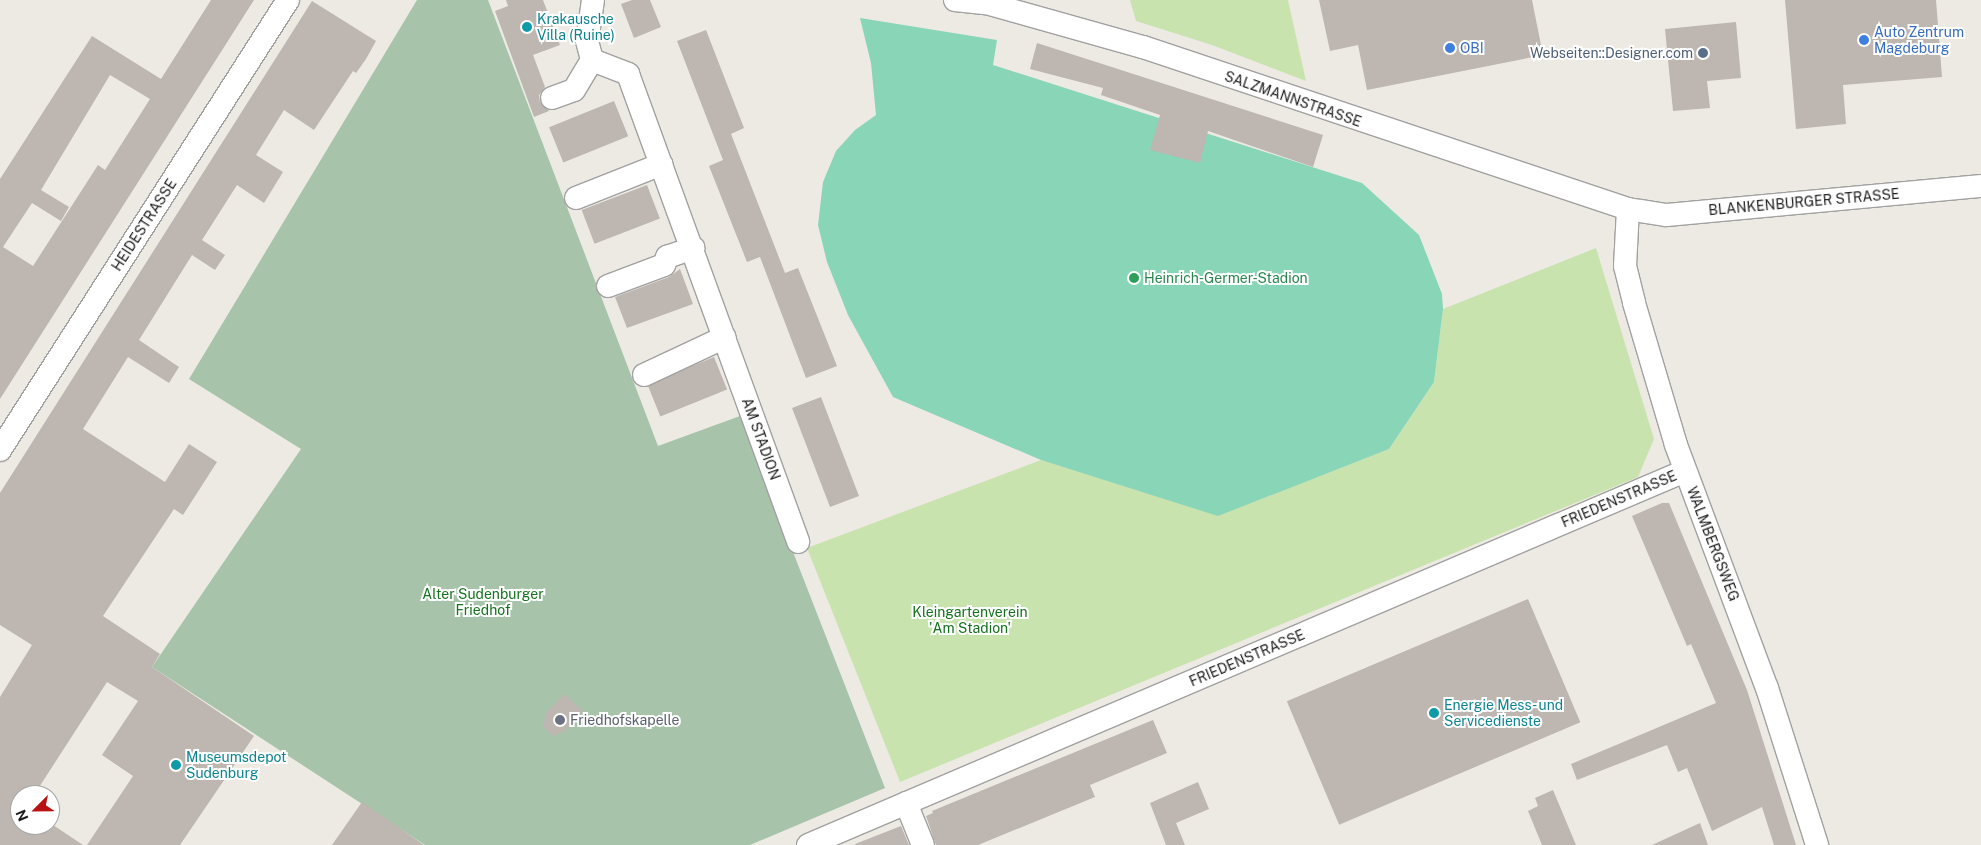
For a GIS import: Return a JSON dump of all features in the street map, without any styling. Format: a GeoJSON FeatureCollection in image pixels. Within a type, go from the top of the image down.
{"type":"FeatureCollection","features":[{"type":"Feature","properties":{"kind":"street","name":"HEIDESTRASSE"},"geometry":{"type":"LineString","coordinates":[[0,450],[288,0]]}},
{"type":"Feature","properties":{"kind":"street"},"geometry":{"type":"LineString","coordinates":[[552,98],[574,90],[592,60],[587,41],[593,0]]}},
{"type":"Feature","properties":{"kind":"street","name":"SALZMANNSTRASSE"},"geometry":{"type":"LineString","coordinates":[[955,0],[986,3],[1143,47],[1628,209]]}},
{"type":"Feature","properties":{"kind":"street","name":"AM STADION"},"geometry":{"type":"LineString","coordinates":[[592,60],[628,74],[693,248],[798,542]]}},
{"type":"Feature","properties":{"kind":"street"},"geometry":{"type":"LineString","coordinates":[[576,198],[662,164]]}},
{"type":"Feature","properties":{"kind":"street","name":"BLANKENBURGER STRASSE"},"geometry":{"type":"LineString","coordinates":[[1628,209],[1667,215],[1981,186]]}},
{"type":"Feature","properties":{"kind":"street","name":"WALMBERGSWEG"},"geometry":{"type":"LineString","coordinates":[[1628,209],[1626,278],[1685,471],[1767,688],[1817,845]]}},
{"type":"Feature","properties":{"kind":"street"},"geometry":{"type":"LineString","coordinates":[[608,286],[664,265],[666,257],[693,248]]}},
{"type":"Feature","properties":{"kind":"street"},"geometry":{"type":"LineString","coordinates":[[644,375],[725,337]]}},
{"type":"Feature","properties":{"kind":"street","name":"FRIEDENSTRASSE"},"geometry":{"type":"LineString","coordinates":[[808,845],[1685,471]]}},
{"type":"Feature","properties":{"kind":"street"},"geometry":{"type":"LineString","coordinates":[[906,803],[923,845]]}},
{"type":"Feature","properties":{"kind":"green space","name":"Alter Sudenburger Friedhof"},"geometry":{"type":"Polygon","coordinates":[[[417,0],[488,0],[658,446],[740,416],[885,788],[750,845],[425,845],[152,667],[301,449],[189,379],[417,0]]]}},
{"type":"Feature","properties":{"kind":"green space"},"geometry":{"type":"Polygon","coordinates":[[[1130,0],[1288,0],[1306,81],[1212,45],[1136,21],[1130,0]]]}},
{"type":"Feature","properties":{"kind":"green space","name":"Heinrich-Germer-Stadion"},"geometry":{"type":"Polygon","coordinates":[[[860,18],[997,40],[993,65],[1362,183],[1419,235],[1442,294],[1443,309],[1434,382],[1389,449],[1218,516],[1041,460],[893,397],[848,315],[827,262],[818,225],[823,182],[836,151],[855,130],[876,115],[871,63],[860,18]]]}},
{"type":"Feature","properties":{"kind":"green space","name":"Kleingartenverein 'Am Stadion'"},"geometry":{"type":"Polygon","coordinates":[[[1596,248],[1654,439],[1638,477],[900,782],[807,548],[1041,460],[1219,515],[1389,449],[1434,382],[1443,309],[1596,248]]]}},
{"type":"Feature","properties":{"kind":"building"},"geometry":{"type":"Polygon","coordinates":[[[211,0],[254,0],[0,399],[0,179],[92,36],[161,79],[211,0]],[[110,75],[41,190],[69,207],[61,221],[32,203],[3,247],[33,266],[98,165],[105,170],[150,99],[110,75]]]}},
{"type":"Feature","properties":{"kind":"building","name":"Krakausche Villa (Ruine)"},"geometry":{"type":"Polygon","coordinates":[[[506,0],[543,0],[560,45],[533,55],[545,87],[539,95],[540,102],[549,111],[534,117],[495,11],[508,6],[506,0]]]}},
{"type":"Feature","properties":{"kind":"building"},"geometry":{"type":"Polygon","coordinates":[[[632,0],[650,0],[661,27],[634,38],[621,4],[632,0]]]}},
{"type":"Feature","properties":{"kind":"building","name":"OBI"},"geometry":{"type":"Polygon","coordinates":[[[1319,0],[1532,0],[1543,55],[1367,90],[1358,45],[1330,51],[1319,0]]]}},
{"type":"Feature","properties":{"kind":"building","name":"Auto Zentrum Magdeburg"},"geometry":{"type":"Polygon","coordinates":[[[1785,0],[1936,0],[1942,77],[1843,85],[1846,124],[1796,129],[1785,0]]]}},
{"type":"Feature","properties":{"kind":"building"},"geometry":{"type":"Polygon","coordinates":[[[312,1],[376,41],[366,59],[356,73],[353,71],[314,130],[284,110],[256,155],[283,172],[264,203],[237,185],[202,240],[225,255],[215,270],[192,255],[139,340],[179,367],[169,383],[128,357],[83,429],[165,482],[189,444],[217,462],[183,515],[174,509],[103,616],[160,654],[152,667],[254,736],[180,845],[87,845],[133,776],[102,755],[138,701],[107,682],[40,785],[10,785],[10,835],[60,835],[60,830],[83,845],[0,845],[0,697],[32,645],[0,625],[0,493],[312,1]]]}},
{"type":"Feature","properties":{"kind":"building","name":"Webseiten::Designer.com"},"geometry":{"type":"Polygon","coordinates":[[[1736,22],[1741,78],[1707,81],[1710,108],[1673,111],[1665,29],[1736,22]]]}},
{"type":"Feature","properties":{"kind":"building"},"geometry":{"type":"Polygon","coordinates":[[[706,30],[744,128],[731,134],[785,273],[798,268],[837,366],[806,378],[760,257],[747,262],[709,166],[723,160],[677,41],[706,30]]]}},
{"type":"Feature","properties":{"kind":"building"},"geometry":{"type":"Polygon","coordinates":[[[1037,43],[1323,135],[1313,167],[1208,131],[1200,163],[1150,150],[1160,115],[1101,95],[1103,88],[1030,69],[1037,43]]]}},
{"type":"Feature","properties":{"kind":"building"},"geometry":{"type":"Polygon","coordinates":[[[614,101],[628,136],[563,162],[549,127],[614,101]]]}},
{"type":"Feature","properties":{"kind":"building"},"geometry":{"type":"Polygon","coordinates":[[[647,185],[660,219],[595,244],[582,210],[647,185]]]}},
{"type":"Feature","properties":{"kind":"building"},"geometry":{"type":"Polygon","coordinates":[[[680,269],[693,304],[627,328],[615,297],[669,277],[680,269]]]}},
{"type":"Feature","properties":{"kind":"building"},"geometry":{"type":"Polygon","coordinates":[[[714,357],[727,389],[660,416],[647,384],[714,357]]]}},
{"type":"Feature","properties":{"kind":"building"},"geometry":{"type":"Polygon","coordinates":[[[821,397],[859,496],[830,507],[792,408],[821,397]]]}},
{"type":"Feature","properties":{"kind":"building"},"geometry":{"type":"Polygon","coordinates":[[[1662,503],[1669,503],[1747,690],[1796,845],[1774,845],[1762,807],[1712,831],[1687,768],[1678,772],[1667,745],[1577,780],[1571,764],[1716,703],[1691,644],[1687,646],[1632,516],[1662,503]]]}},
{"type":"Feature","properties":{"kind":"building","name":"Energie Mess- und Servicedienste"},"geometry":{"type":"Polygon","coordinates":[[[1528,599],[1580,722],[1339,825],[1287,701],[1528,599]]]}},
{"type":"Feature","properties":{"kind":"building","name":"Friedhofskapelle"},"geometry":{"type":"Polygon","coordinates":[[[564,694],[583,711],[565,731],[553,736],[543,727],[546,713],[564,694]]]}},
{"type":"Feature","properties":{"kind":"building"},"geometry":{"type":"Polygon","coordinates":[[[1153,720],[1167,753],[1090,785],[1095,797],[978,845],[936,845],[926,816],[933,813],[932,811],[1153,720]]]}},
{"type":"Feature","properties":{"kind":"building"},"geometry":{"type":"Polygon","coordinates":[[[1198,782],[1209,809],[1176,823],[1185,845],[1166,845],[1150,803],[1198,782]]]}},
{"type":"Feature","properties":{"kind":"building"},"geometry":{"type":"Polygon","coordinates":[[[1553,790],[1576,845],[1542,845],[1528,811],[1538,806],[1535,798],[1553,790]]]}},
{"type":"Feature","properties":{"kind":"building"},"geometry":{"type":"Polygon","coordinates":[[[362,802],[424,845],[332,845],[362,802]]]}},
{"type":"Feature","properties":{"kind":"building"},"geometry":{"type":"Polygon","coordinates":[[[1700,823],[1708,845],[1652,845],[1700,823]]]}},
{"type":"Feature","properties":{"kind":"building"},"geometry":{"type":"Polygon","coordinates":[[[901,826],[909,845],[855,844],[901,826]]]}},
{"type":"Feature","properties":{"kind":"place","name":"Krakausche Villa (Ruine)"},"geometry":{"type":"Point","coordinates":[527,27]}},
{"type":"Feature","properties":{"kind":"place","name":"Auto Zentrum Magdeburg"},"geometry":{"type":"Point","coordinates":[1864,40]}},
{"type":"Feature","properties":{"kind":"place","name":"OBI"},"geometry":{"type":"Point","coordinates":[1450,48]}},
{"type":"Feature","properties":{"kind":"place","name":"Webseiten::Designer.com"},"geometry":{"type":"Point","coordinates":[1703,53]}},
{"type":"Feature","properties":{"kind":"place","name":"Heinrich-Germer-Stadion"},"geometry":{"type":"Point","coordinates":[1134,278]}},
{"type":"Feature","properties":{"kind":"place","name":"Energie Mess- und Servicedienste"},"geometry":{"type":"Point","coordinates":[1434,713]}},
{"type":"Feature","properties":{"kind":"place","name":"Friedhofskapelle"},"geometry":{"type":"Point","coordinates":[560,720]}},
{"type":"Feature","properties":{"kind":"place","name":"Museumsdepot Sudenburg"},"geometry":{"type":"Point","coordinates":[176,765]}}]}
